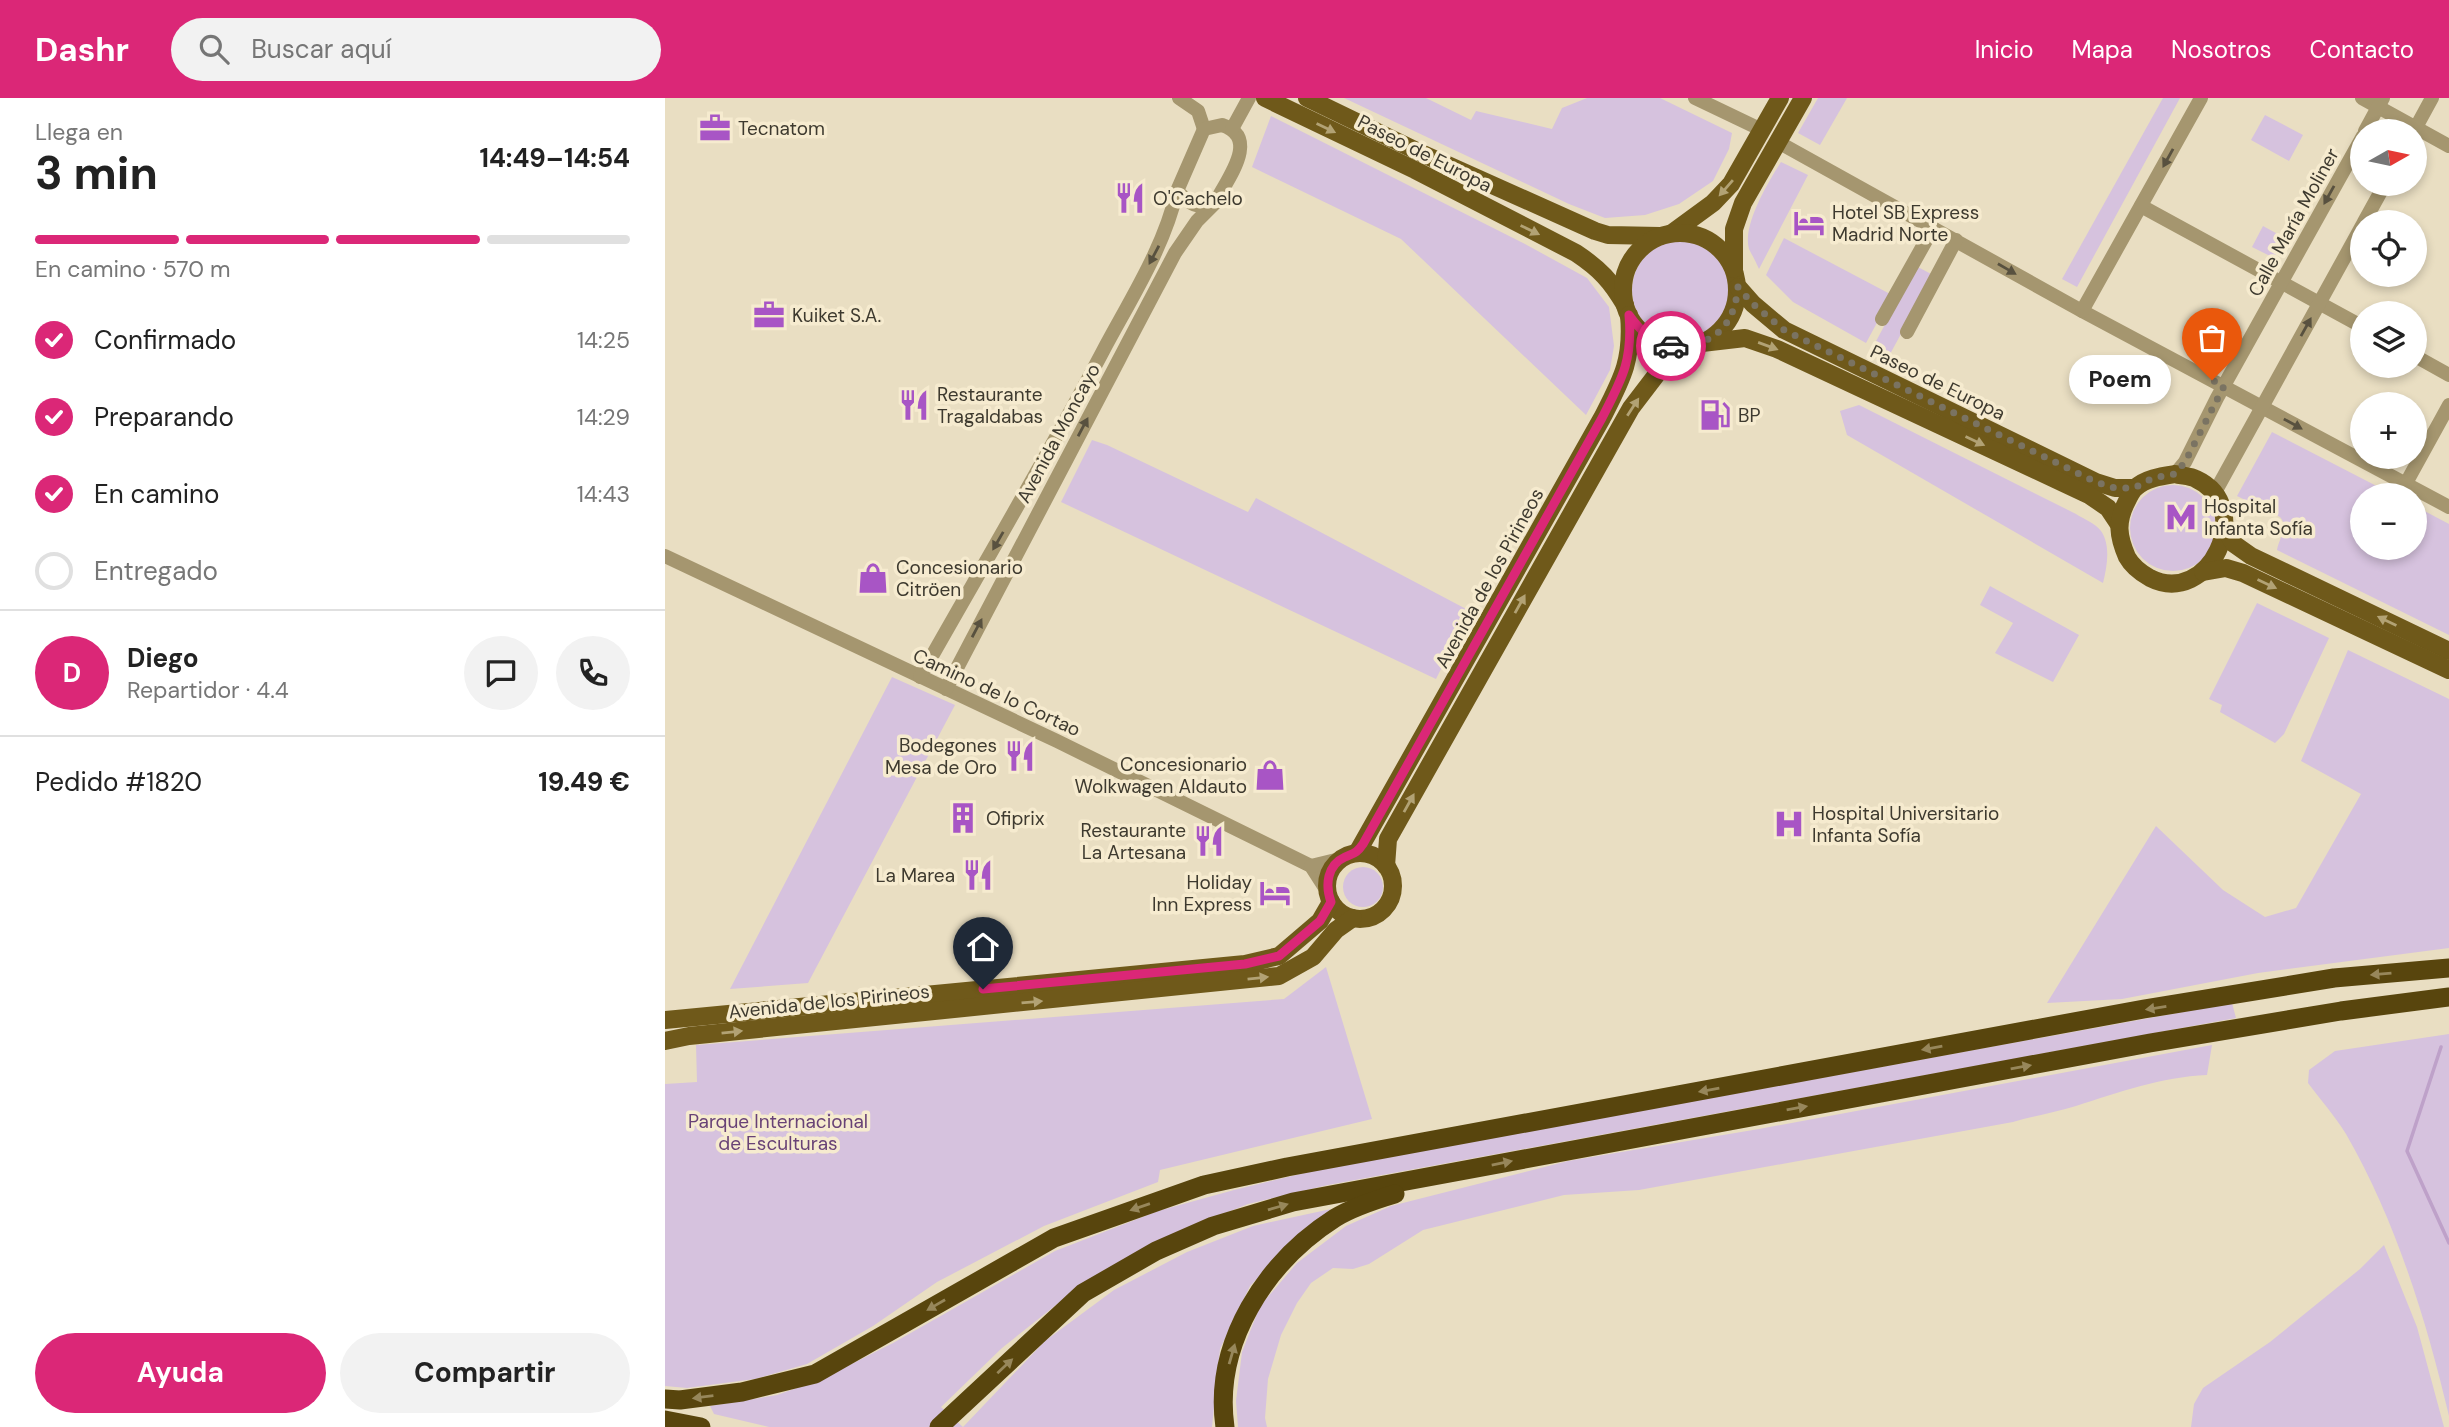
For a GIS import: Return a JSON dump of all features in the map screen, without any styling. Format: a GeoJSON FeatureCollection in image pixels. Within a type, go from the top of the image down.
{"type":"FeatureCollection","features":[{"type":"Feature","properties":{"kind":"highway"},"geometry":{"type":"LineString","coordinates":[[665,1399],[680,1400],[742,1392],[815,1374],[1054,1238],[1204,1185],[1312,1162],[2144,1009],[2334,978],[2449,968]]}},
{"type":"Feature","properties":{"kind":"highway"},"geometry":{"type":"LineString","coordinates":[[939,1427],[1083,1293],[1156,1251],[1213,1226],[1293,1202],[2150,1043],[2449,997]]}},
{"type":"Feature","properties":{"kind":"highway"},"geometry":{"type":"LineString","coordinates":[[1225,1427],[1228,1367],[1239,1330],[1252,1303],[1282,1262],[1310,1236],[1337,1217],[1371,1201],[1415,1188],[1441,1175]]}},
{"type":"Feature","properties":{"kind":"highway"},"geometry":{"type":"LineString","coordinates":[[665,1420],[701,1427]]}},
{"type":"Feature","properties":{"kind":"main road","name":"Paseo de Europa"},"geometry":{"type":"LineString","coordinates":[[1265,98],[1415,170],[1576,253],[1599,268],[1613,284],[1627,310]]}},
{"type":"Feature","properties":{"kind":"main road","name":"Paseo de Europa"},"geometry":{"type":"LineString","coordinates":[[1307,98],[1595,231],[1608,235],[1666,235]]}},
{"type":"Feature","properties":{"kind":"main road"},"geometry":{"type":"LineString","coordinates":[[1780,98],[1731,184],[1713,202],[1666,235],[1645,245],[1626,272],[1623,288],[1627,310],[1639,330],[1654,341],[1671,346],[1696,345],[1717,334],[1729,321],[1736,304],[1738,287],[1734,269],[1734,229],[1743,203],[1803,98]]}},
{"type":"Feature","properties":{"kind":"main road"},"geometry":{"type":"LineString","coordinates":[[1666,235],[1691,234],[1709,240],[1724,252],[1734,269]]}},
{"type":"Feature","properties":{"kind":"main road","name":"Paseo de Europa"},"geometry":{"type":"LineString","coordinates":[[1738,287],[1753,304],[1784,330],[2096,482],[2115,488],[2134,488]]}},
{"type":"Feature","properties":{"kind":"main road","name":"Avenida de los Pirineos"},"geometry":{"type":"LineString","coordinates":[[1357,853],[1625,373],[1629,356],[1627,310]]}},
{"type":"Feature","properties":{"kind":"main road","name":"Paseo de Europa"},"geometry":{"type":"LineString","coordinates":[[1696,345],[1745,338],[1777,349],[2089,495],[2108,508],[2118,523]]}},
{"type":"Feature","properties":{"kind":"main road","name":"Avenida de los Pirineos"},"geometry":{"type":"LineString","coordinates":[[1386,866],[1388,839],[1631,408],[1660,370],[1696,345]]}},
{"type":"Feature","properties":{"kind":"main road"},"geometry":{"type":"LineString","coordinates":[[2203,572],[2222,544],[2225,529],[2223,513],[2214,494],[2195,478],[2175,474],[2153,478],[2134,488],[2118,523],[2120,541],[2129,561],[2142,574],[2163,583],[2178,582],[2203,572],[2226,568],[2243,573],[2449,670]]}},
{"type":"Feature","properties":{"kind":"main road"},"geometry":{"type":"LineString","coordinates":[[2225,529],[2234,544],[2251,556],[2449,651]]}},
{"type":"Feature","properties":{"kind":"main road"},"geometry":{"type":"LineString","coordinates":[[1357,853],[1376,857],[1386,866],[1393,883],[1392,897],[1388,904],[1374,916],[1363,919],[1342,914],[1329,896],[1329,876],[1340,859],[1357,853]]}},
{"type":"Feature","properties":{"kind":"main road","name":"Avenida de los Pirineos"},"geometry":{"type":"LineString","coordinates":[[665,1020],[1245,964],[1279,956],[1320,921],[1329,896]]}},
{"type":"Feature","properties":{"kind":"main road","name":"Avenida de los Pirineos"},"geometry":{"type":"LineString","coordinates":[[665,1041],[850,1019],[1279,976],[1313,957],[1336,930],[1353,918]]}},
{"type":"Feature","properties":{"kind":"street"},"geometry":{"type":"LineString","coordinates":[[1179,98],[1198,111],[1204,129],[1222,125],[1232,129],[1249,98]]}},
{"type":"Feature","properties":{"kind":"street"},"geometry":{"type":"LineString","coordinates":[[1695,98],[1762,130]]}},
{"type":"Feature","properties":{"kind":"street"},"geometry":{"type":"LineString","coordinates":[[2082,311],[2201,98]]}},
{"type":"Feature","properties":{"kind":"street"},"geometry":{"type":"LineString","coordinates":[[2362,98],[2381,103],[2401,119]]}},
{"type":"Feature","properties":{"kind":"street"},"geometry":{"type":"LineString","coordinates":[[2421,119],[2432,98]]}},
{"type":"Feature","properties":{"kind":"street","name":"Calle María Moliner"},"geometry":{"type":"LineString","coordinates":[[2372,119],[2381,103]]}},
{"type":"Feature","properties":{"kind":"street","name":"Avenida Moncayo"},"geometry":{"type":"LineString","coordinates":[[920,677],[1047,456],[1159,244],[1169,223],[1177,191],[1204,129]]}},
{"type":"Feature","properties":{"kind":"street","name":"Avenida Moncayo"},"geometry":{"type":"LineString","coordinates":[[946,689],[1175,253],[1197,220],[1215,203],[1242,145],[1239,134],[1232,129]]}},
{"type":"Feature","properties":{"kind":"street"},"geometry":{"type":"LineString","coordinates":[[2427,136],[2449,146]]}},
{"type":"Feature","properties":{"kind":"street"},"geometry":{"type":"LineString","coordinates":[[1778,142],[2082,311],[2401,483]]}},
{"type":"Feature","properties":{"kind":"street","name":"Calle María Moliner"},"geometry":{"type":"LineString","coordinates":[[2175,474],[2185,462],[2350,158]]}},
{"type":"Feature","properties":{"kind":"street"},"geometry":{"type":"LineString","coordinates":[[1177,191],[1193,205],[1203,207],[1215,203]]}},
{"type":"Feature","properties":{"kind":"street"},"geometry":{"type":"LineString","coordinates":[[2141,206],[2350,320]]}},
{"type":"Feature","properties":{"kind":"street"},"geometry":{"type":"LineString","coordinates":[[1882,319],[1933,228]]}},
{"type":"Feature","properties":{"kind":"street"},"geometry":{"type":"LineString","coordinates":[[1907,332],[1956,240]]}},
{"type":"Feature","properties":{"kind":"street"},"geometry":{"type":"LineString","coordinates":[[2214,494],[2350,247]]}},
{"type":"Feature","properties":{"kind":"street"},"geometry":{"type":"LineString","coordinates":[[2427,363],[2449,375]]}},
{"type":"Feature","properties":{"kind":"street"},"geometry":{"type":"LineString","coordinates":[[2406,483],[2449,405]]}},
{"type":"Feature","properties":{"kind":"street"},"geometry":{"type":"LineString","coordinates":[[1047,456],[1063,465]]}},
{"type":"Feature","properties":{"kind":"street"},"geometry":{"type":"LineString","coordinates":[[2427,496],[2449,507]]}},
{"type":"Feature","properties":{"kind":"street","name":"Camino de lo Cortao"},"geometry":{"type":"LineString","coordinates":[[665,556],[1070,747],[1311,866]]}},
{"type":"Feature","properties":{"kind":"street"},"geometry":{"type":"LineString","coordinates":[[1329,896],[1311,866],[1340,859]]}},
{"type":"Feature","properties":{"kind":"green space"},"geometry":{"type":"Polygon","coordinates":[[[1344,98],[1426,98],[1471,120],[1476,111],[1552,129],[1562,108],[1587,98],[1660,98],[1732,133],[1729,149],[1713,181],[1679,204],[1645,215],[1605,218],[1569,204],[1344,98]]]}},
{"type":"Feature","properties":{"kind":"green space"},"geometry":{"type":"Polygon","coordinates":[[[1818,98],[1847,98],[1820,145],[1798,133],[1818,98]]]}},
{"type":"Feature","properties":{"kind":"green space"},"geometry":{"type":"Polygon","coordinates":[[[2163,98],[2180,98],[2077,287],[2062,279],[2163,98]]]}},
{"type":"Feature","properties":{"kind":"green space"},"geometry":{"type":"Polygon","coordinates":[[[2265,115],[2303,135],[2289,161],[2251,140],[2265,115]]]}},
{"type":"Feature","properties":{"kind":"green space"},"geometry":{"type":"Polygon","coordinates":[[[1271,116],[1587,278],[1609,307],[1614,346],[1610,370],[1586,415],[1401,239],[1252,167],[1271,116]]]}},
{"type":"Feature","properties":{"kind":"green space"},"geometry":{"type":"Polygon","coordinates":[[[1781,162],[1808,175],[1759,269],[1749,249],[1749,228],[1758,204],[1781,162]]]}},
{"type":"Feature","properties":{"kind":"green space"},"geometry":{"type":"Polygon","coordinates":[[[2263,226],[2285,238],[2274,258],[2252,247],[2263,226]]]}},
{"type":"Feature","properties":{"kind":"green space"},"geometry":{"type":"Polygon","coordinates":[[[1784,238],[1892,295],[1866,343],[1793,302],[1766,275],[1784,238]]]}},
{"type":"Feature","properties":{"kind":"green space"},"geometry":{"type":"Polygon","coordinates":[[[1681,241],[1700,245],[1716,255],[1726,271],[1730,290],[1726,309],[1716,325],[1700,335],[1681,339],[1662,335],[1646,325],[1636,309],[1632,290],[1636,271],[1646,255],[1662,245],[1681,241]]]}},
{"type":"Feature","properties":{"kind":"green space"},"geometry":{"type":"Polygon","coordinates":[[[1916,266],[1933,275],[1889,356],[1873,347],[1916,266]]]}},
{"type":"Feature","properties":{"kind":"green space"},"geometry":{"type":"Polygon","coordinates":[[[1859,405],[2096,526],[2104,537],[2107,549],[2103,583],[1847,435],[1840,411],[1859,405]]]}},
{"type":"Feature","properties":{"kind":"green space"},"geometry":{"type":"Polygon","coordinates":[[[2272,432],[2371,483],[2350,483],[2350,560],[2427,560],[2427,512],[2449,524],[2449,635],[2277,550],[2284,529],[2283,521],[2237,496],[2272,432]]]}},
{"type":"Feature","properties":{"kind":"green space"},"geometry":{"type":"Polygon","coordinates":[[[1092,440],[1248,512],[1256,498],[1468,610],[1469,613],[1436,679],[1061,502],[1092,440]]]}},
{"type":"Feature","properties":{"kind":"green space"},"geometry":{"type":"Polygon","coordinates":[[[2173,485],[2190,488],[2204,497],[2213,511],[2216,528],[2213,545],[2204,559],[2190,568],[2173,571],[2156,568],[2142,559],[2133,545],[2130,528],[2133,511],[2142,497],[2156,488],[2173,485]]]}},
{"type":"Feature","properties":{"kind":"green space"},"geometry":{"type":"Polygon","coordinates":[[[1990,586],[2079,635],[2053,682],[1995,653],[2013,623],[1980,605],[1990,586]]]}},
{"type":"Feature","properties":{"kind":"green space"},"geometry":{"type":"Polygon","coordinates":[[[2257,603],[2329,638],[2284,734],[2275,743],[2220,712],[2222,705],[2209,699],[2257,603]]]}},
{"type":"Feature","properties":{"kind":"green space"},"geometry":{"type":"Polygon","coordinates":[[[2348,650],[2449,699],[2449,948],[2258,973],[2122,999],[2047,1003],[2156,826],[2223,890],[2265,917],[2296,908],[2361,794],[2301,761],[2348,650]]]}},
{"type":"Feature","properties":{"kind":"green space"},"geometry":{"type":"Polygon","coordinates":[[[892,677],[955,705],[808,983],[730,989],[892,677]]]}},
{"type":"Feature","properties":{"kind":"green space"},"geometry":{"type":"Polygon","coordinates":[[[1363,867],[1371,868],[1377,873],[1382,879],[1382,895],[1377,901],[1371,906],[1363,907],[1355,906],[1349,901],[1344,895],[1343,887],[1344,879],[1349,873],[1355,868],[1363,867]]]}},
{"type":"Feature","properties":{"kind":"green space","name":"Parque Internacional de Esculturas"},"geometry":{"type":"Polygon","coordinates":[[[1326,967],[1372,1119],[1160,1170],[1158,1182],[1044,1226],[937,1282],[873,1326],[807,1364],[755,1379],[687,1388],[665,1386],[665,1084],[697,1082],[696,1045],[1284,999],[1326,967]]]}},
{"type":"Feature","properties":{"kind":"green space"},"geometry":{"type":"Polygon","coordinates":[[[2232,1003],[2236,1018],[1328,1185],[1248,1204],[1154,1242],[1080,1286],[1002,1348],[941,1407],[963,1427],[769,1427],[714,1414],[710,1406],[777,1395],[822,1379],[893,1343],[1055,1251],[1158,1211],[1234,1190],[1321,1169],[2232,1003]]]}},
{"type":"Feature","properties":{"kind":"green space"},"geometry":{"type":"Polygon","coordinates":[[[2449,1034],[2449,1416],[2408,1271],[2380,1201],[2346,1134],[2308,1083],[2309,1070],[2335,1051],[2449,1034]]]}},
{"type":"Feature","properties":{"kind":"green space"},"geometry":{"type":"Polygon","coordinates":[[[2212,1045],[2207,1075],[2157,1082],[2013,1122],[1639,1190],[1564,1195],[1423,1230],[1369,1264],[1353,1269],[1333,1268],[1311,1283],[1297,1303],[1281,1335],[1268,1379],[1265,1418],[1267,1427],[1238,1427],[1236,1401],[1242,1352],[1260,1306],[1297,1263],[1346,1226],[1391,1206],[1568,1161],[1759,1129],[2212,1045]]]}},
{"type":"Feature","properties":{"kind":"green space"},"geometry":{"type":"Polygon","coordinates":[[[1331,1209],[1299,1236],[1250,1286],[1220,1349],[1212,1427],[963,1427],[1045,1341],[1114,1290],[1187,1252],[1253,1226],[1331,1209]]]}},
{"type":"Feature","properties":{"kind":"green space"},"geometry":{"type":"Polygon","coordinates":[[[2384,1245],[2417,1327],[2444,1427],[2191,1427],[2194,1404],[2203,1388],[2270,1342],[2360,1269],[2384,1245]]]}},
{"type":"Feature","properties":{"kind":"waterway"},"geometry":{"type":"LineString","coordinates":[[2441,1047],[2407,1151],[2449,1243]]}},
{"type":"Feature","properties":{"kind":"way so far"},"geometry":{"type":"LineString","coordinates":[[1671,346],[1689,347],[1717,334],[1729,321],[1736,304],[1738,287],[1753,304],[1784,330],[2096,482],[2115,488],[2134,488],[2153,478],[2175,474],[2185,462],[2224,386],[2212,380]]}},
{"type":"Feature","properties":{"kind":"place","name":"Tecnatom"},"geometry":{"type":"Point","coordinates":[715,128]}},
{"type":"Feature","properties":{"kind":"place","name":"O'Cachelo"},"geometry":{"type":"Point","coordinates":[1130,198]}},
{"type":"Feature","properties":{"kind":"place","name":"Hotel SB Express Madrid Norte"},"geometry":{"type":"Point","coordinates":[1809,223]}},
{"type":"Feature","properties":{"kind":"place","name":"Kuiket S.A."},"geometry":{"type":"Point","coordinates":[769,315]}},
{"type":"Feature","properties":{"kind":"place","name":"Poem"},"geometry":{"type":"Point","coordinates":[2212,380]}},
{"type":"Feature","properties":{"kind":"place","name":"Restaurante Tragaldabas"},"geometry":{"type":"Point","coordinates":[914,405]}},
{"type":"Feature","properties":{"kind":"place","name":"BP"},"geometry":{"type":"Point","coordinates":[1715,415]}},
{"type":"Feature","properties":{"kind":"place","name":"Hospital Infanta Sofía"},"geometry":{"type":"Point","coordinates":[2181,517]}},
{"type":"Feature","properties":{"kind":"place","name":"Concesionario Citröen"},"geometry":{"type":"Point","coordinates":[873,578]}},
{"type":"Feature","properties":{"kind":"place","name":"Bodegones Mesa de Oro"},"geometry":{"type":"Point","coordinates":[1020,756]}},
{"type":"Feature","properties":{"kind":"place","name":"Concesionario Wolkwagen Aldauto"},"geometry":{"type":"Point","coordinates":[1270,775]}},
{"type":"Feature","properties":{"kind":"place","name":"Ofiprix"},"geometry":{"type":"Point","coordinates":[963,818]}},
{"type":"Feature","properties":{"kind":"place","name":"Hospital Universitario Infanta Sofía"},"geometry":{"type":"Point","coordinates":[1789,824]}},
{"type":"Feature","properties":{"kind":"place","name":"Restaurante La Artesana"},"geometry":{"type":"Point","coordinates":[1209,841]}},
{"type":"Feature","properties":{"kind":"place","name":"La Marea"},"geometry":{"type":"Point","coordinates":[978,875]}},
{"type":"Feature","properties":{"kind":"place","name":"Holiday Inn Express"},"geometry":{"type":"Point","coordinates":[1275,893]}},
{"type":"Feature","properties":{"kind":"route"},"geometry":{"type":"LineString","coordinates":[[983,989],[1245,964],[1279,956],[1320,921],[1331,902],[1327,887],[1332,868],[1340,859],[1357,853],[1363,844],[1625,373],[1631,334],[1629,315],[1639,330],[1654,341],[1671,346]]}}]}
